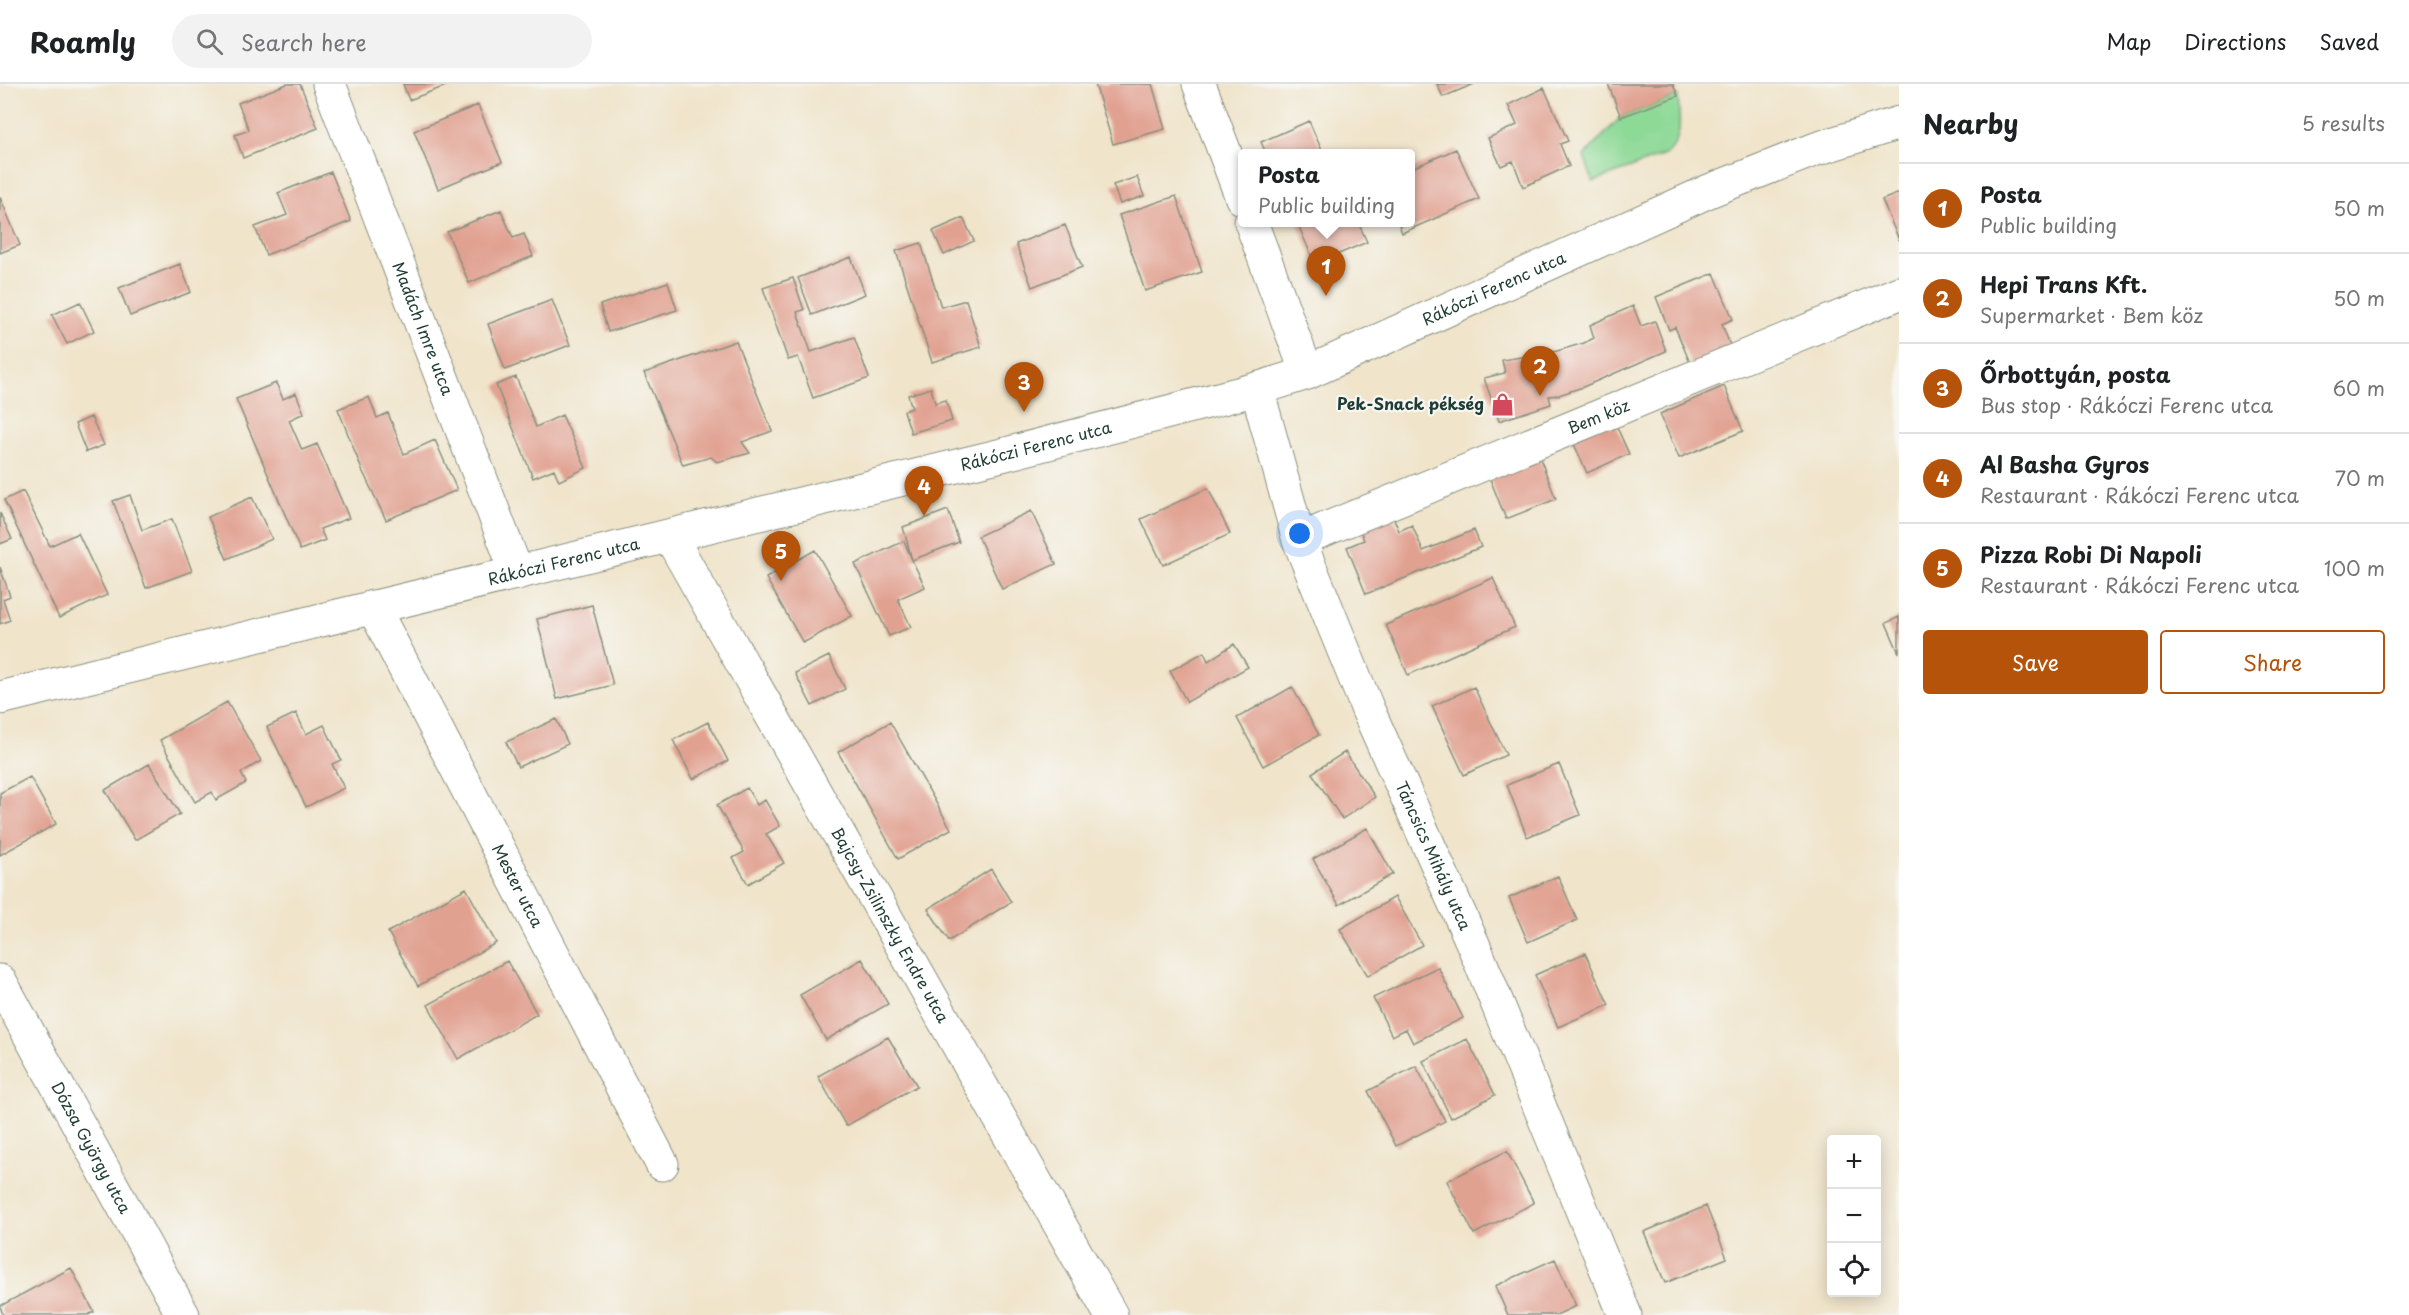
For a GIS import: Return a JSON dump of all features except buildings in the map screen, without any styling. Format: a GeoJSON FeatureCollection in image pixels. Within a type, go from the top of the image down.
{"type":"FeatureCollection","features":[{"type":"Feature","properties":{"kind":"street","name":"Madách Imre utca"},"geometry":{"type":"LineString","coordinates":[[330,84],[516,573]]}},
{"type":"Feature","properties":{"kind":"street"},"geometry":{"type":"LineString","coordinates":[[1199,84],[1238,187]]}},
{"type":"Feature","properties":{"kind":"street","name":"Rákóczi Ferenc utca"},"geometry":{"type":"LineString","coordinates":[[0,698],[1002,455],[1257,389],[1307,373],[1709,191],[1816,149],[1899,123]]}},
{"type":"Feature","properties":{"kind":"street"},"geometry":{"type":"LineString","coordinates":[[1253,227],[1307,373]]}},
{"type":"Feature","properties":{"kind":"street","name":"Bem köz"},"geometry":{"type":"LineString","coordinates":[[1299,540],[1899,293]]}},
{"type":"Feature","properties":{"kind":"street","name":"Táncsics Mihály utca"},"geometry":{"type":"LineString","coordinates":[[1257,389],[1299,540],[1368,710],[1473,944],[1625,1315]]}},
{"type":"Feature","properties":{"kind":"street","name":"Bajcsy-Zsilinszky Endre utca"},"geometry":{"type":"LineString","coordinates":[[670,536],[1111,1315]]}},
{"type":"Feature","properties":{"kind":"street","name":"Mester utca"},"geometry":{"type":"LineString","coordinates":[[373,607],[662,1164]]}},
{"type":"Feature","properties":{"kind":"street","name":"Dózsa György utca"},"geometry":{"type":"LineString","coordinates":[[0,981],[183,1315]]}},
{"type":"Feature","properties":{"kind":"green space"},"geometry":{"type":"Polygon","coordinates":[[[1678,96],[1678,134],[1667,154],[1593,182],[1584,156],[1621,117],[1678,96]]]}},
{"type":"Feature","properties":{"kind":"place","name":"Posta"},"geometry":{"type":"Point","coordinates":[1326,296]}},
{"type":"Feature","properties":{"kind":"place","name":"Hepi Trans Kft."},"geometry":{"type":"Point","coordinates":[1540,396]}},
{"type":"Feature","properties":{"kind":"place","name":"Pek-Snack pékség"},"geometry":{"type":"Point","coordinates":[1502,404]}},
{"type":"Feature","properties":{"kind":"place","name":"Őrbottyán, posta"},"geometry":{"type":"Point","coordinates":[1024,412]}},
{"type":"Feature","properties":{"kind":"place","name":"Al Basha Gyros"},"geometry":{"type":"Point","coordinates":[924,516]}},
{"type":"Feature","properties":{"kind":"place","name":"Pizza Robi Di Napoli"},"geometry":{"type":"Point","coordinates":[781,581]}}]}
